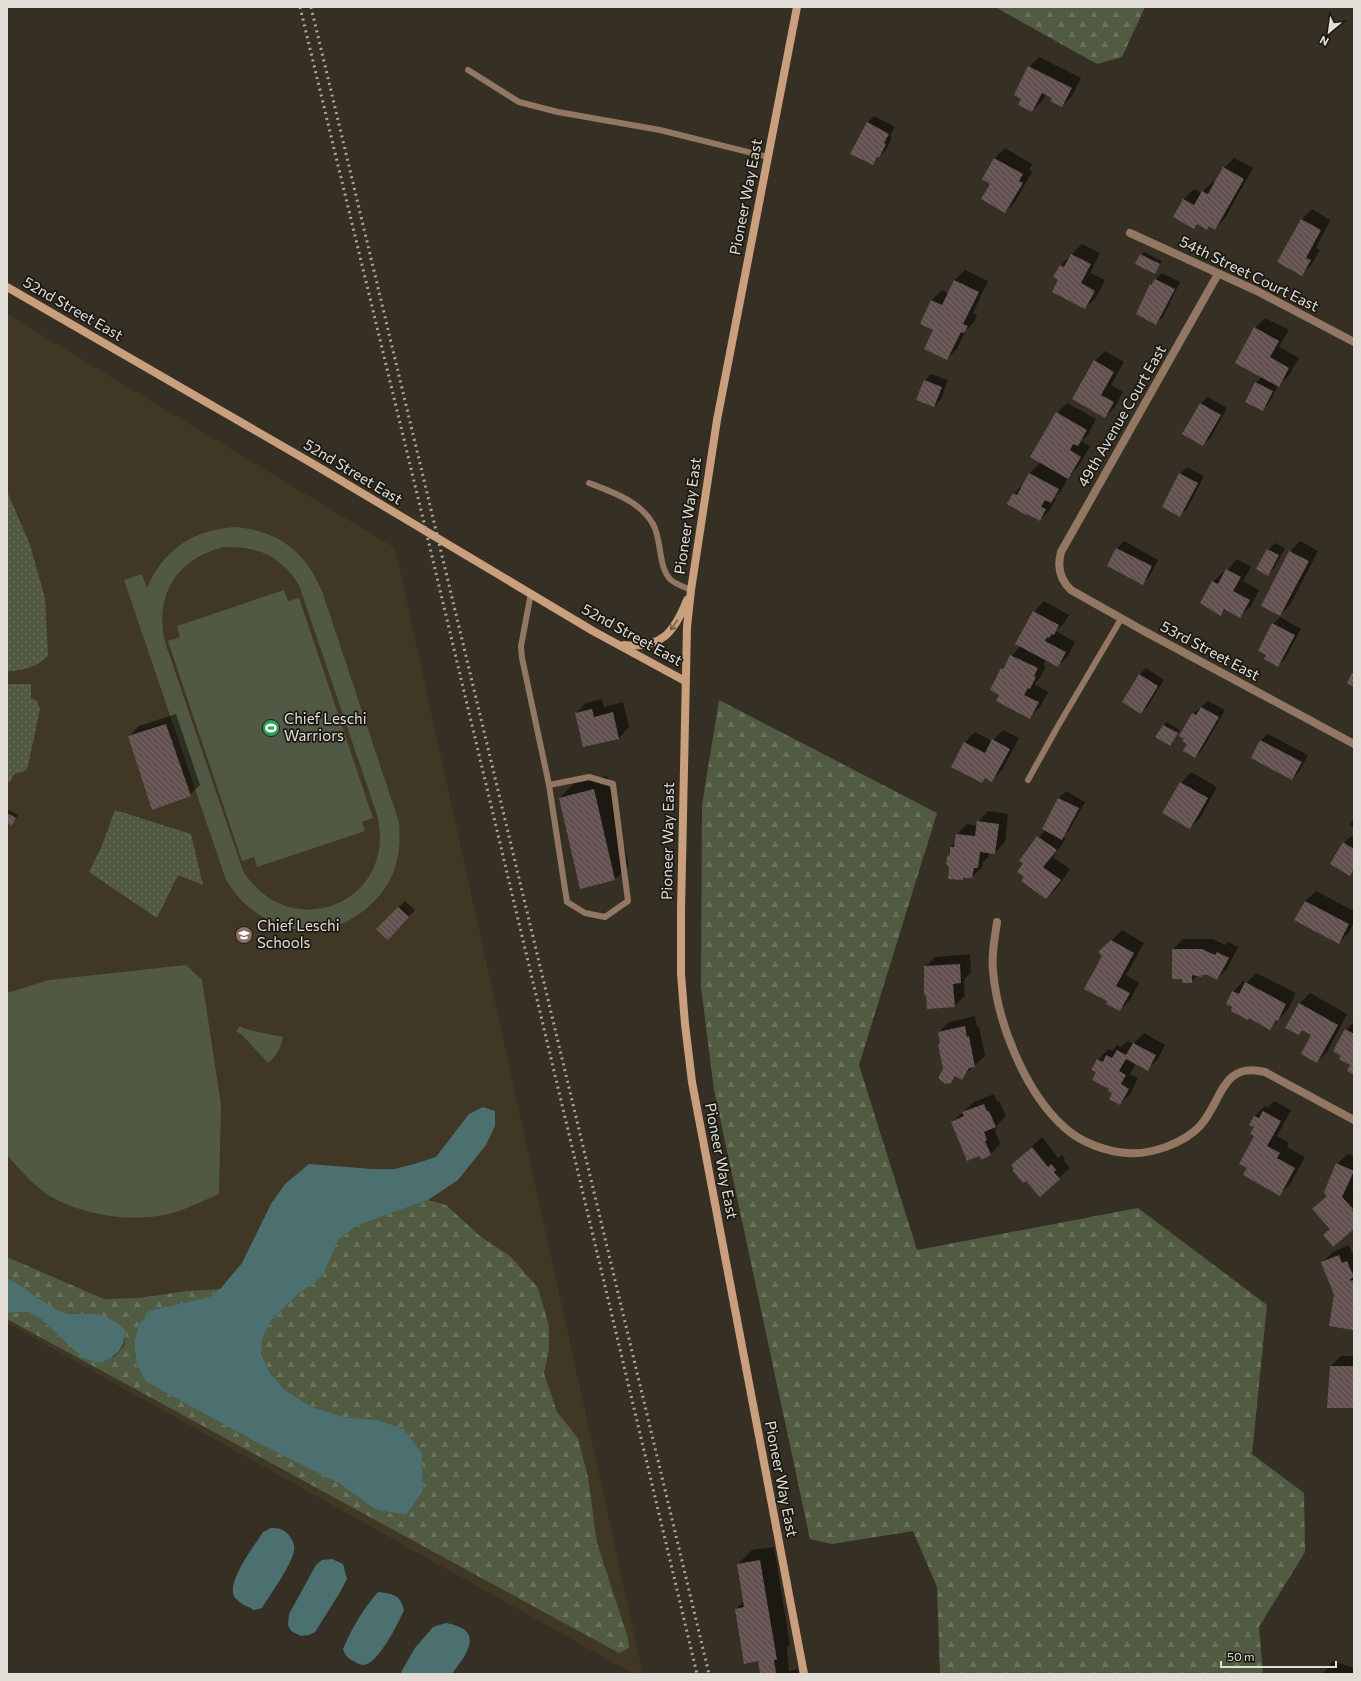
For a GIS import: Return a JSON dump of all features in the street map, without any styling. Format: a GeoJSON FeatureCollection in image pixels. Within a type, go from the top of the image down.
{"type":"FeatureCollection","features":[{"type":"Feature","properties":{"kind":"main road","name":"Pioneer Way East"},"geometry":{"type":"LineString","coordinates":[[797,7],[717,420],[691,590],[687,627],[685,681],[680,910],[681,974],[692,1082],[804,1674]]}},
{"type":"Feature","properties":{"kind":"main road","name":"52nd Street East"},"geometry":{"type":"LineString","coordinates":[[7,288],[295,453],[593,631],[685,681]]}},
{"type":"Feature","properties":{"kind":"main road"},"geometry":{"type":"LineString","coordinates":[[619,644],[647,646],[664,637],[673,628],[683,611],[691,590]]}},
{"type":"Feature","properties":{"kind":"street","name":"54th Street Court East"},"geometry":{"type":"LineString","coordinates":[[1130,233],[1257,291],[1354,342]]}},
{"type":"Feature","properties":{"kind":"street","name":"49th Avenue Court East"},"geometry":{"type":"LineString","coordinates":[[1060,574],[1059,561],[1061,552],[1218,274]]}},
{"type":"Feature","properties":{"kind":"street","name":"53rd Street East"},"geometry":{"type":"LineString","coordinates":[[1060,574],[1064,583],[1071,590],[1354,744]]}},
{"type":"Feature","properties":{"kind":"street"},"geometry":{"type":"LineString","coordinates":[[997,922],[992,969],[998,1003],[1011,1044],[1034,1091],[1044,1106],[1064,1128],[1077,1136],[1108,1150],[1128,1153],[1151,1151],[1167,1146],[1190,1134],[1200,1126],[1210,1112],[1224,1084],[1229,1078],[1245,1070],[1254,1069],[1265,1072],[1354,1120]]}},
{"type":"Feature","properties":{"kind":"lane"},"geometry":{"type":"LineString","coordinates":[[468,70],[519,102],[558,112],[660,130],[768,158]]}},
{"type":"Feature","properties":{"kind":"lane"},"geometry":{"type":"LineString","coordinates":[[589,483],[622,496],[638,507],[652,523],[659,538],[664,571],[670,580],[691,590]]}},
{"type":"Feature","properties":{"kind":"lane"},"geometry":{"type":"LineString","coordinates":[[531,593],[522,646],[522,658],[549,785],[567,902],[585,913],[605,917],[628,901],[612,784],[589,777],[549,785]]}},
{"type":"Feature","properties":{"kind":"lane"},"geometry":{"type":"LineString","coordinates":[[1028,780],[1121,618]]}},
{"type":"Feature","properties":{"kind":"shaded area","name":"Chief Leschi Schools"},"geometry":{"type":"Polygon","coordinates":[[[7,314],[395,548],[643,1674],[634,1674],[7,1323],[7,314]]]}},
{"type":"Feature","properties":{"kind":"green space"},"geometry":{"type":"Polygon","coordinates":[[[995,7],[1145,7],[1122,57],[1097,64],[995,7]]]}},
{"type":"Feature","properties":{"kind":"green space"},"geometry":{"type":"Polygon","coordinates":[[[7,491],[30,545],[45,598],[48,656],[44,660],[29,668],[7,671],[7,491]]]}},
{"type":"Feature","properties":{"kind":"green space"},"geometry":{"type":"Polygon","coordinates":[[[237,527],[266,533],[289,546],[299,554],[308,565],[322,591],[399,822],[400,833],[397,859],[392,876],[385,888],[368,907],[350,920],[330,928],[311,930],[291,928],[272,922],[255,912],[239,898],[226,880],[124,580],[142,574],[147,588],[162,562],[183,543],[208,532],[237,527]],[[224,547],[208,552],[193,560],[173,581],[166,594],[163,609],[162,625],[165,642],[243,871],[263,894],[287,907],[312,910],[336,904],[357,891],[372,871],[380,846],[377,815],[299,585],[292,575],[276,560],[258,551],[236,547],[224,547]]]}},
{"type":"Feature","properties":{"kind":"green space","name":"Chief Leschi Warriors"},"geometry":{"type":"Polygon","coordinates":[[[284,590],[288,601],[299,598],[373,818],[362,822],[365,831],[257,867],[254,857],[242,861],[168,641],[180,637],[177,626],[284,590]]]}},
{"type":"Feature","properties":{"kind":"green space"},"geometry":{"type":"Polygon","coordinates":[[[7,684],[31,684],[31,698],[37,701],[40,709],[28,766],[25,771],[14,774],[10,782],[7,781],[7,684]]]}},
{"type":"Feature","properties":{"kind":"green space"},"geometry":{"type":"Polygon","coordinates":[[[719,700],[937,813],[859,1065],[917,1250],[1138,1208],[1267,1305],[1252,1454],[1304,1493],[1305,1552],[1259,1627],[1263,1674],[940,1674],[937,1587],[913,1531],[832,1544],[810,1539],[714,1090],[701,987],[702,805],[719,700]]]}},
{"type":"Feature","properties":{"kind":"green space"},"geometry":{"type":"Polygon","coordinates":[[[115,810],[191,834],[203,885],[178,875],[157,918],[89,872],[101,848],[115,810]]]}},
{"type":"Feature","properties":{"kind":"green space"},"geometry":{"type":"Polygon","coordinates":[[[186,965],[202,980],[221,1105],[219,1194],[182,1210],[151,1217],[135,1218],[103,1215],[71,1206],[57,1200],[30,1180],[7,1155],[7,993],[49,980],[186,965]]]}},
{"type":"Feature","properties":{"kind":"green space"},"geometry":{"type":"Polygon","coordinates":[[[240,1026],[245,1029],[283,1037],[278,1051],[268,1063],[242,1035],[236,1031],[240,1026]]]}},
{"type":"Feature","properties":{"kind":"green space"},"geometry":{"type":"Polygon","coordinates":[[[428,1200],[446,1205],[480,1236],[511,1257],[538,1288],[549,1326],[549,1349],[544,1373],[557,1412],[578,1438],[588,1477],[597,1543],[628,1638],[629,1648],[619,1653],[7,1319],[7,1313],[28,1312],[41,1319],[67,1343],[114,1357],[124,1346],[126,1331],[105,1318],[93,1314],[74,1314],[62,1312],[48,1306],[7,1278],[7,1257],[104,1299],[139,1298],[186,1291],[220,1289],[209,1297],[151,1310],[139,1324],[134,1343],[137,1366],[146,1382],[254,1441],[340,1484],[376,1510],[405,1515],[423,1491],[422,1454],[377,1420],[344,1417],[310,1406],[284,1389],[270,1373],[261,1352],[263,1338],[271,1321],[296,1296],[322,1277],[339,1239],[355,1227],[428,1200]]]}},
{"type":"Feature","properties":{"kind":"water"},"geometry":{"type":"Polygon","coordinates":[[[483,1107],[495,1111],[495,1126],[486,1145],[458,1180],[428,1200],[355,1227],[339,1239],[322,1277],[296,1296],[271,1321],[263,1338],[261,1353],[270,1373],[284,1389],[310,1406],[344,1417],[377,1420],[404,1429],[422,1454],[423,1491],[406,1515],[376,1510],[340,1484],[254,1441],[146,1382],[137,1366],[134,1343],[139,1324],[151,1310],[209,1297],[220,1289],[242,1263],[271,1204],[285,1184],[309,1164],[372,1169],[395,1169],[436,1157],[469,1114],[483,1107]]]}},
{"type":"Feature","properties":{"kind":"water"},"geometry":{"type":"Polygon","coordinates":[[[7,1278],[64,1313],[99,1315],[112,1320],[126,1331],[119,1351],[100,1363],[83,1358],[41,1319],[28,1312],[7,1313],[7,1278]]]}},
{"type":"Feature","properties":{"kind":"water"},"geometry":{"type":"Polygon","coordinates":[[[271,1528],[277,1528],[286,1532],[293,1541],[294,1551],[284,1573],[262,1608],[254,1610],[240,1602],[234,1596],[234,1582],[248,1554],[263,1532],[271,1528]]]}},
{"type":"Feature","properties":{"kind":"water"},"geometry":{"type":"Polygon","coordinates":[[[332,1559],[343,1564],[347,1579],[315,1632],[309,1635],[301,1636],[291,1631],[288,1625],[289,1614],[316,1565],[322,1560],[332,1559]]]}},
{"type":"Feature","properties":{"kind":"water"},"geometry":{"type":"Polygon","coordinates":[[[378,1592],[388,1593],[398,1598],[404,1610],[398,1624],[375,1658],[370,1663],[362,1665],[349,1658],[343,1649],[358,1619],[378,1592]]]}},
{"type":"Feature","properties":{"kind":"water"},"geometry":{"type":"Polygon","coordinates":[[[446,1623],[458,1626],[466,1631],[470,1644],[463,1659],[452,1674],[400,1674],[415,1648],[433,1627],[446,1623]]]}},
{"type":"Feature","properties":{"kind":"building"},"geometry":{"type":"Polygon","coordinates":[[[1028,66],[1072,88],[1062,107],[1050,101],[1052,98],[1042,93],[1032,112],[1018,105],[1021,99],[1014,95],[1028,66]]]}},
{"type":"Feature","properties":{"kind":"building"},"geometry":{"type":"Polygon","coordinates":[[[867,122],[889,134],[879,158],[877,157],[873,165],[850,154],[867,122]]]}},
{"type":"Feature","properties":{"kind":"building"},"geometry":{"type":"Polygon","coordinates":[[[994,158],[1023,174],[1019,181],[1023,183],[1005,213],[981,199],[990,184],[982,179],[994,158]]]}},
{"type":"Feature","properties":{"kind":"building"},"geometry":{"type":"Polygon","coordinates":[[[1223,167],[1244,179],[1215,230],[1209,226],[1207,230],[1197,224],[1194,229],[1173,217],[1183,199],[1194,205],[1202,191],[1208,194],[1223,167]]]}},
{"type":"Feature","properties":{"kind":"building"},"geometry":{"type":"Polygon","coordinates":[[[1301,219],[1321,230],[1306,258],[1311,260],[1302,276],[1277,262],[1301,219]]]}},
{"type":"Feature","properties":{"kind":"building"},"geometry":{"type":"Polygon","coordinates":[[[1071,254],[1091,264],[1081,283],[1095,291],[1085,309],[1052,292],[1058,280],[1053,277],[1060,265],[1064,267],[1071,254]]]}},
{"type":"Feature","properties":{"kind":"building"},"geometry":{"type":"Polygon","coordinates":[[[1140,254],[1160,264],[1155,274],[1135,264],[1140,254]]]}},
{"type":"Feature","properties":{"kind":"building"},"geometry":{"type":"Polygon","coordinates":[[[1155,279],[1175,289],[1156,325],[1136,314],[1150,284],[1151,285],[1155,279]]]}},
{"type":"Feature","properties":{"kind":"building"},"geometry":{"type":"Polygon","coordinates":[[[954,280],[979,292],[963,324],[968,326],[964,333],[961,332],[947,360],[924,349],[933,330],[920,324],[931,300],[942,305],[954,280]]]}},
{"type":"Feature","properties":{"kind":"building"},"geometry":{"type":"Polygon","coordinates":[[[1254,327],[1279,341],[1270,357],[1289,368],[1279,387],[1235,363],[1254,327]]]}},
{"type":"Feature","properties":{"kind":"building"},"geometry":{"type":"Polygon","coordinates":[[[1094,360],[1114,372],[1101,395],[1114,402],[1105,418],[1072,399],[1094,360]]]}},
{"type":"Feature","properties":{"kind":"building"},"geometry":{"type":"Polygon","coordinates":[[[924,380],[942,387],[934,407],[916,400],[924,380]]]}},
{"type":"Feature","properties":{"kind":"building"},"geometry":{"type":"Polygon","coordinates":[[[1255,382],[1273,391],[1263,411],[1245,402],[1255,382]]]}},
{"type":"Feature","properties":{"kind":"building"},"geometry":{"type":"Polygon","coordinates":[[[1200,403],[1221,415],[1203,446],[1182,434],[1200,403]]]}},
{"type":"Feature","properties":{"kind":"building"},"geometry":{"type":"Polygon","coordinates":[[[1056,412],[1087,430],[1078,446],[1073,444],[1070,450],[1081,457],[1068,479],[1030,457],[1056,412]]]}},
{"type":"Feature","properties":{"kind":"building"},"geometry":{"type":"Polygon","coordinates":[[[1029,473],[1059,489],[1051,503],[1045,500],[1041,507],[1046,509],[1040,521],[1007,504],[1013,493],[1017,495],[1029,473]]]}},
{"type":"Feature","properties":{"kind":"building"},"geometry":{"type":"Polygon","coordinates":[[[1179,473],[1198,483],[1180,517],[1162,507],[1179,473]]]}},
{"type":"Feature","properties":{"kind":"building"},"geometry":{"type":"Polygon","coordinates":[[[1116,548],[1152,566],[1143,585],[1107,566],[1116,548]]]}},
{"type":"Feature","properties":{"kind":"building"},"geometry":{"type":"Polygon","coordinates":[[[1267,549],[1279,555],[1268,576],[1256,569],[1267,549]]]}},
{"type":"Feature","properties":{"kind":"building"},"geometry":{"type":"Polygon","coordinates":[[[1289,551],[1309,561],[1280,616],[1261,606],[1289,551]]]}},
{"type":"Feature","properties":{"kind":"building"},"geometry":{"type":"Polygon","coordinates":[[[1226,569],[1241,577],[1233,591],[1250,600],[1240,618],[1224,609],[1221,616],[1200,603],[1212,581],[1218,584],[1226,569]]]}},
{"type":"Feature","properties":{"kind":"building"},"geometry":{"type":"Polygon","coordinates":[[[1033,611],[1059,625],[1054,635],[1052,634],[1049,638],[1047,637],[1045,641],[1066,652],[1058,667],[1015,644],[1033,611]]]}},
{"type":"Feature","properties":{"kind":"building"},"geometry":{"type":"Polygon","coordinates":[[[1272,623],[1295,635],[1278,667],[1264,659],[1266,655],[1258,651],[1272,623]]]}},
{"type":"Feature","properties":{"kind":"building"},"geometry":{"type":"Polygon","coordinates":[[[1010,655],[1038,668],[1034,676],[1036,677],[1030,689],[1028,688],[1024,695],[1039,702],[1030,719],[996,701],[999,695],[990,690],[1001,668],[1003,669],[1010,655]]]}},
{"type":"Feature","properties":{"kind":"building"},"geometry":{"type":"Polygon","coordinates":[[[1352,673],[1354,674],[1354,687],[1347,683],[1352,673]]]}},
{"type":"Feature","properties":{"kind":"building"},"geometry":{"type":"Polygon","coordinates":[[[1139,674],[1158,686],[1141,714],[1122,702],[1139,674]]]}},
{"type":"Feature","properties":{"kind":"building"},"geometry":{"type":"Polygon","coordinates":[[[1201,707],[1219,717],[1195,758],[1183,751],[1187,744],[1182,741],[1184,739],[1179,736],[1192,713],[1196,715],[1201,707]]]}},
{"type":"Feature","properties":{"kind":"building"},"geometry":{"type":"Polygon","coordinates":[[[592,709],[594,717],[613,712],[619,739],[583,747],[575,713],[592,709]]]}},
{"type":"Feature","properties":{"kind":"building"},"geometry":{"type":"Polygon","coordinates":[[[166,724],[191,796],[152,810],[128,736],[166,724]]]}},
{"type":"Feature","properties":{"kind":"building"},"geometry":{"type":"Polygon","coordinates":[[[1163,725],[1178,733],[1170,746],[1155,737],[1163,725]]]}},
{"type":"Feature","properties":{"kind":"building"},"geometry":{"type":"Polygon","coordinates":[[[992,739],[1010,749],[992,782],[985,778],[982,783],[951,767],[964,742],[985,753],[992,739]]]}},
{"type":"Feature","properties":{"kind":"building"},"geometry":{"type":"Polygon","coordinates":[[[1260,740],[1302,762],[1292,780],[1251,758],[1260,740]]]}},
{"type":"Feature","properties":{"kind":"building"},"geometry":{"type":"Polygon","coordinates":[[[1180,782],[1208,798],[1190,829],[1162,813],[1180,782]]]}},
{"type":"Feature","properties":{"kind":"building"},"geometry":{"type":"Polygon","coordinates":[[[594,789],[615,880],[580,889],[559,798],[594,789]]]}},
{"type":"Feature","properties":{"kind":"building"},"geometry":{"type":"Polygon","coordinates":[[[1058,798],[1079,808],[1062,840],[1042,829],[1058,798]]]}},
{"type":"Feature","properties":{"kind":"building"},"geometry":{"type":"Polygon","coordinates":[[[7,813],[16,818],[12,826],[7,823],[7,813]]]}},
{"type":"Feature","properties":{"kind":"building"},"geometry":{"type":"Polygon","coordinates":[[[977,821],[999,824],[995,854],[980,852],[978,868],[974,868],[972,878],[963,878],[963,880],[948,879],[949,867],[946,864],[947,857],[950,854],[950,847],[954,847],[956,834],[975,836],[977,821]]]}},
{"type":"Feature","properties":{"kind":"building"},"geometry":{"type":"Polygon","coordinates":[[[1037,836],[1057,850],[1043,867],[1061,880],[1046,899],[1021,881],[1024,877],[1017,872],[1023,863],[1019,861],[1037,836]]]}},
{"type":"Feature","properties":{"kind":"building"},"geometry":{"type":"Polygon","coordinates":[[[1343,842],[1354,849],[1354,869],[1350,876],[1330,864],[1343,842]]]}},
{"type":"Feature","properties":{"kind":"building"},"geometry":{"type":"Polygon","coordinates":[[[1305,901],[1349,924],[1339,944],[1294,920],[1305,901]]]}},
{"type":"Feature","properties":{"kind":"building"},"geometry":{"type":"Polygon","coordinates":[[[398,907],[409,917],[388,940],[376,929],[398,907]]]}},
{"type":"Feature","properties":{"kind":"building"},"geometry":{"type":"Polygon","coordinates":[[[1111,940],[1134,953],[1116,986],[1130,993],[1120,1011],[1106,1004],[1107,1001],[1084,989],[1102,956],[1098,952],[1111,940]]]}},
{"type":"Feature","properties":{"kind":"building"},"geometry":{"type":"Polygon","coordinates":[[[1172,949],[1202,949],[1215,955],[1217,952],[1229,958],[1217,980],[1208,975],[1202,975],[1202,977],[1192,975],[1192,983],[1182,983],[1182,979],[1172,979],[1172,949]]]}},
{"type":"Feature","properties":{"kind":"building"},"geometry":{"type":"Polygon","coordinates":[[[960,964],[961,983],[953,984],[955,1007],[927,1009],[926,995],[924,995],[924,966],[960,964]]]}},
{"type":"Feature","properties":{"kind":"building"},"geometry":{"type":"Polygon","coordinates":[[[1245,982],[1286,1004],[1278,1021],[1276,1020],[1270,1030],[1249,1018],[1248,1020],[1231,1011],[1232,1007],[1226,1004],[1232,991],[1239,994],[1245,982]]]}},
{"type":"Feature","properties":{"kind":"building"},"geometry":{"type":"Polygon","coordinates":[[[1299,1003],[1338,1025],[1317,1063],[1301,1054],[1311,1035],[1302,1030],[1299,1035],[1285,1028],[1299,1003]]]}},
{"type":"Feature","properties":{"kind":"building"},"geometry":{"type":"Polygon","coordinates":[[[965,1026],[967,1037],[969,1036],[975,1067],[969,1068],[962,1080],[955,1076],[951,1083],[946,1084],[939,1079],[943,1069],[938,1044],[940,1043],[938,1032],[965,1026]]]}},
{"type":"Feature","properties":{"kind":"building"},"geometry":{"type":"Polygon","coordinates":[[[1345,1029],[1354,1034],[1354,1075],[1347,1071],[1350,1065],[1339,1059],[1341,1056],[1333,1051],[1345,1029]]]}},
{"type":"Feature","properties":{"kind":"building"},"geometry":{"type":"Polygon","coordinates":[[[1133,1043],[1156,1055],[1148,1071],[1126,1059],[1119,1071],[1126,1075],[1121,1084],[1129,1089],[1120,1105],[1109,1099],[1112,1093],[1108,1091],[1109,1089],[1092,1080],[1096,1072],[1091,1070],[1097,1059],[1103,1062],[1106,1055],[1112,1058],[1117,1050],[1126,1055],[1133,1043]]]}},
{"type":"Feature","properties":{"kind":"building"},"geometry":{"type":"Polygon","coordinates":[[[984,1104],[996,1127],[984,1132],[987,1140],[985,1141],[991,1155],[981,1160],[979,1156],[967,1161],[951,1122],[964,1116],[962,1112],[984,1104]]]}},
{"type":"Feature","properties":{"kind":"building"},"geometry":{"type":"Polygon","coordinates":[[[1263,1111],[1281,1121],[1267,1146],[1280,1153],[1277,1158],[1295,1168],[1280,1196],[1243,1175],[1247,1168],[1239,1164],[1254,1136],[1250,1134],[1254,1127],[1249,1125],[1254,1116],[1259,1118],[1263,1111]]]}},
{"type":"Feature","properties":{"kind":"building"},"geometry":{"type":"Polygon","coordinates":[[[1032,1147],[1048,1167],[1051,1164],[1056,1170],[1054,1172],[1060,1179],[1040,1197],[1026,1181],[1023,1183],[1012,1170],[1014,1169],[1011,1165],[1032,1147]]]}},
{"type":"Feature","properties":{"kind":"building"},"geometry":{"type":"Polygon","coordinates":[[[1336,1163],[1354,1171],[1342,1197],[1353,1209],[1354,1229],[1333,1247],[1323,1235],[1330,1229],[1312,1209],[1327,1196],[1324,1192],[1336,1163]]]}},
{"type":"Feature","properties":{"kind":"building"},"geometry":{"type":"Polygon","coordinates":[[[1339,1255],[1342,1263],[1347,1261],[1354,1277],[1350,1279],[1351,1281],[1354,1280],[1353,1330],[1329,1326],[1334,1295],[1321,1262],[1339,1255]]]}},
{"type":"Feature","properties":{"kind":"building"},"geometry":{"type":"Polygon","coordinates":[[[1330,1366],[1354,1366],[1354,1408],[1327,1408],[1330,1366]]]}},
{"type":"Feature","properties":{"kind":"building"},"geometry":{"type":"Polygon","coordinates":[[[760,1560],[777,1660],[774,1660],[776,1673],[774,1674],[760,1674],[758,1661],[744,1664],[735,1609],[744,1607],[737,1564],[760,1560]]]}},
{"type":"Feature","properties":{"kind":"railway"},"geometry":{"type":"LineString","coordinates":[[300,7],[697,1674]]}},
{"type":"Feature","properties":{"kind":"railway"},"geometry":{"type":"LineString","coordinates":[[311,7],[709,1674]]}},
{"type":"Feature","properties":{"kind":"place","name":"Chief Leschi Warriors"},"geometry":{"type":"Point","coordinates":[271,728]}},
{"type":"Feature","properties":{"kind":"place","name":"Chief Leschi Schools"},"geometry":{"type":"Point","coordinates":[244,935]}}]}
